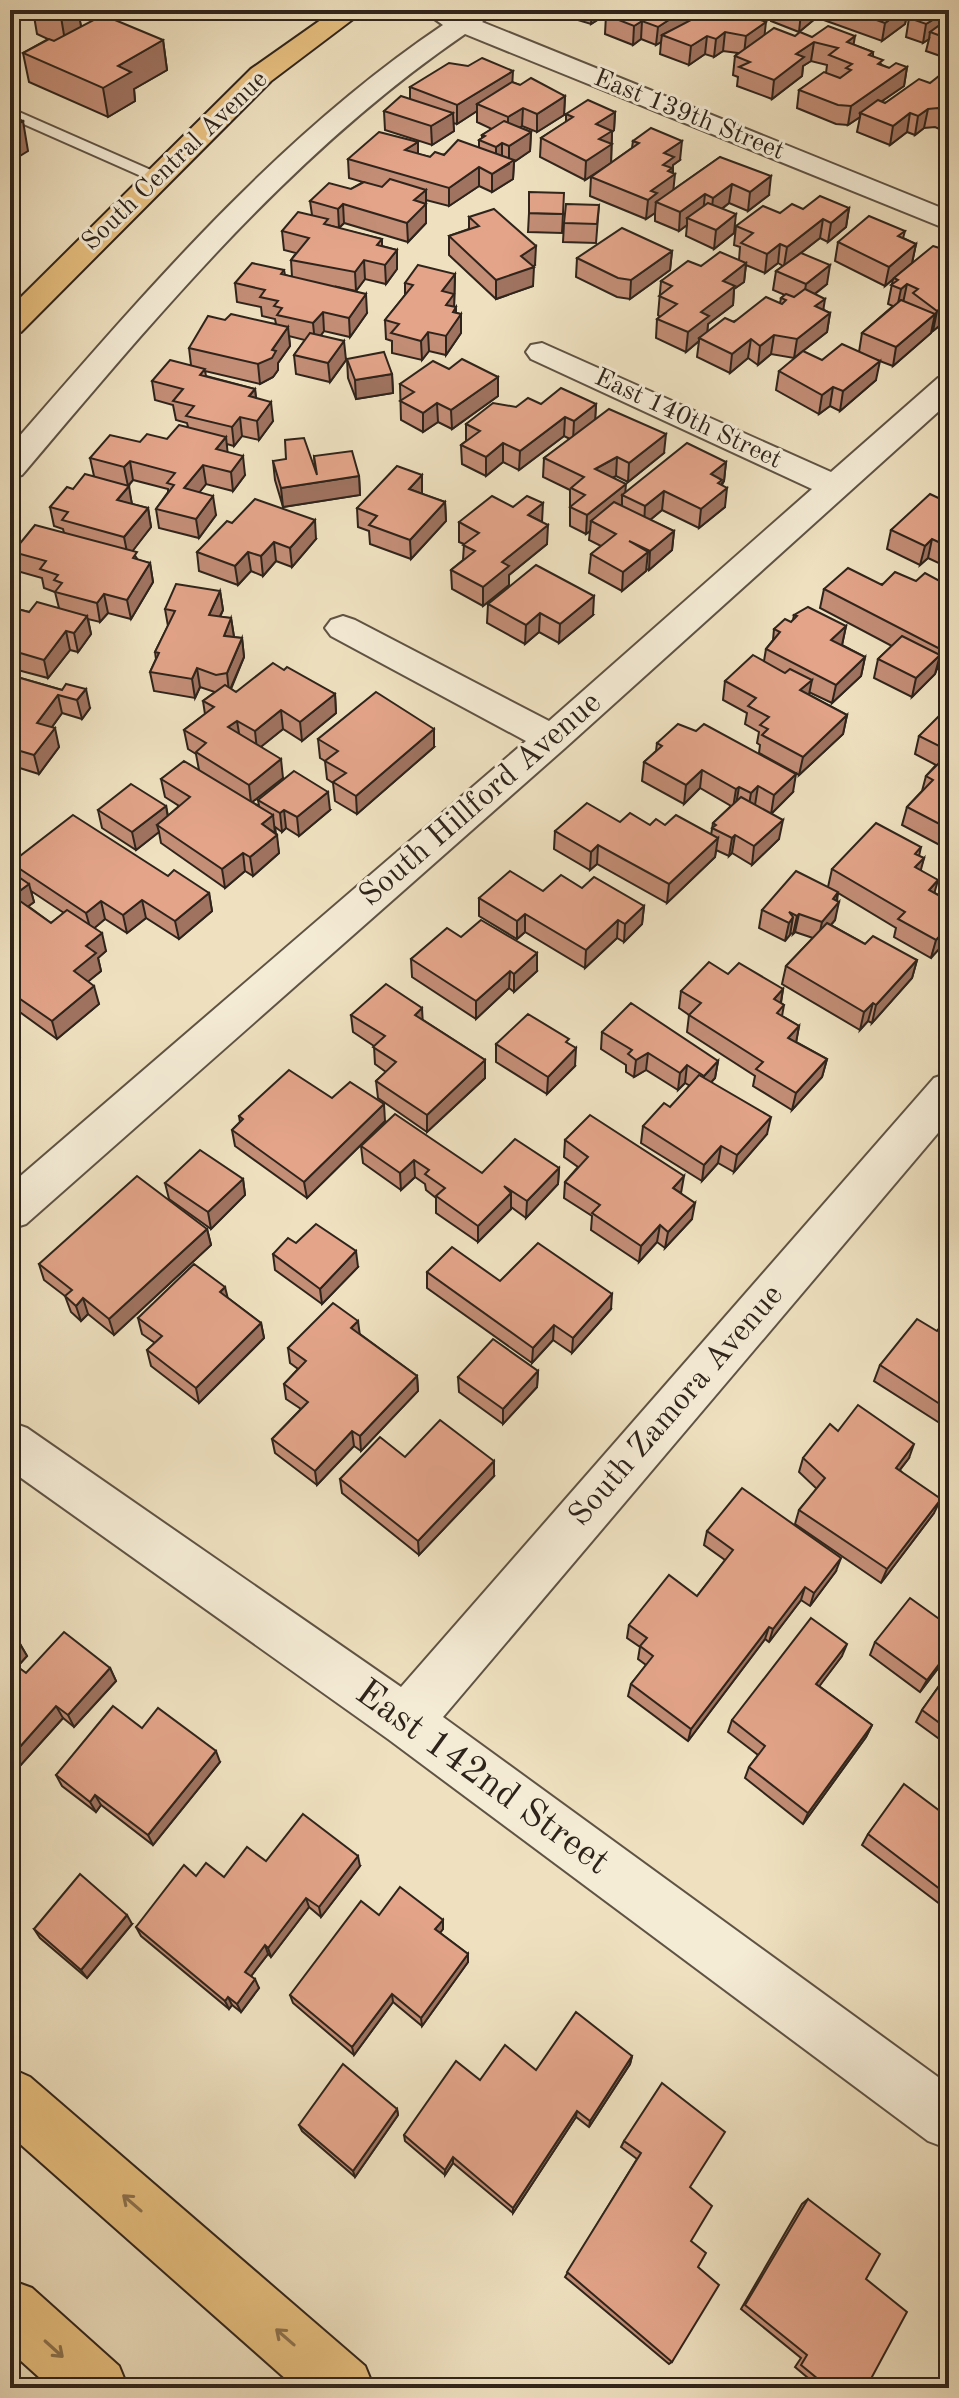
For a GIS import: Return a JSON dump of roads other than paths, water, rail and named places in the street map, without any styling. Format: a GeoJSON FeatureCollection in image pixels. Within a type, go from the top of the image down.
{"type":"FeatureCollection","features":[{"type":"Feature","properties":{"kind":"main road","name":"South Central Avenue"},"geometry":{"type":"LineString","coordinates":[[10,325],[155,177],[261,75],[352,10]]}},
{"type":"Feature","properties":{"kind":"main road"},"geometry":{"type":"LineString","coordinates":[[10,2097],[343,2388]]}},
{"type":"Feature","properties":{"kind":"main road"},"geometry":{"type":"LineString","coordinates":[[10,2310],[97,2388]]}},
{"type":"Feature","properties":{"kind":"street","name":"East 139th Street"},"geometry":{"type":"LineString","coordinates":[[429,10],[472,16],[949,221]]}},
{"type":"Feature","properties":{"kind":"street"},"geometry":{"type":"LineString","coordinates":[[10,468],[208,238],[276,172],[351,107],[472,16]]}},
{"type":"Feature","properties":{"kind":"street","name":"East 140th Street"},"geometry":{"type":"LineString","coordinates":[[542,352],[833,486]]}},
{"type":"Feature","properties":{"kind":"street","name":"South Hillford Avenue"},"geometry":{"type":"LineString","coordinates":[[10,1211],[552,739],[949,385]]}},
{"type":"Feature","properties":{"kind":"street"},"geometry":{"type":"LineString","coordinates":[[343,628],[552,739]]}},
{"type":"Feature","properties":{"kind":"street","name":"South Zamora Avenue"},"geometry":{"type":"LineString","coordinates":[[406,1721],[949,1090]]}},
{"type":"Feature","properties":{"kind":"street","name":"East 142nd Street"},"geometry":{"type":"LineString","coordinates":[[10,1443],[406,1721],[949,2120]]}},
{"type":"Feature","properties":{"kind":"lane"},"geometry":{"type":"LineString","coordinates":[[10,112],[155,177]]}}]}
